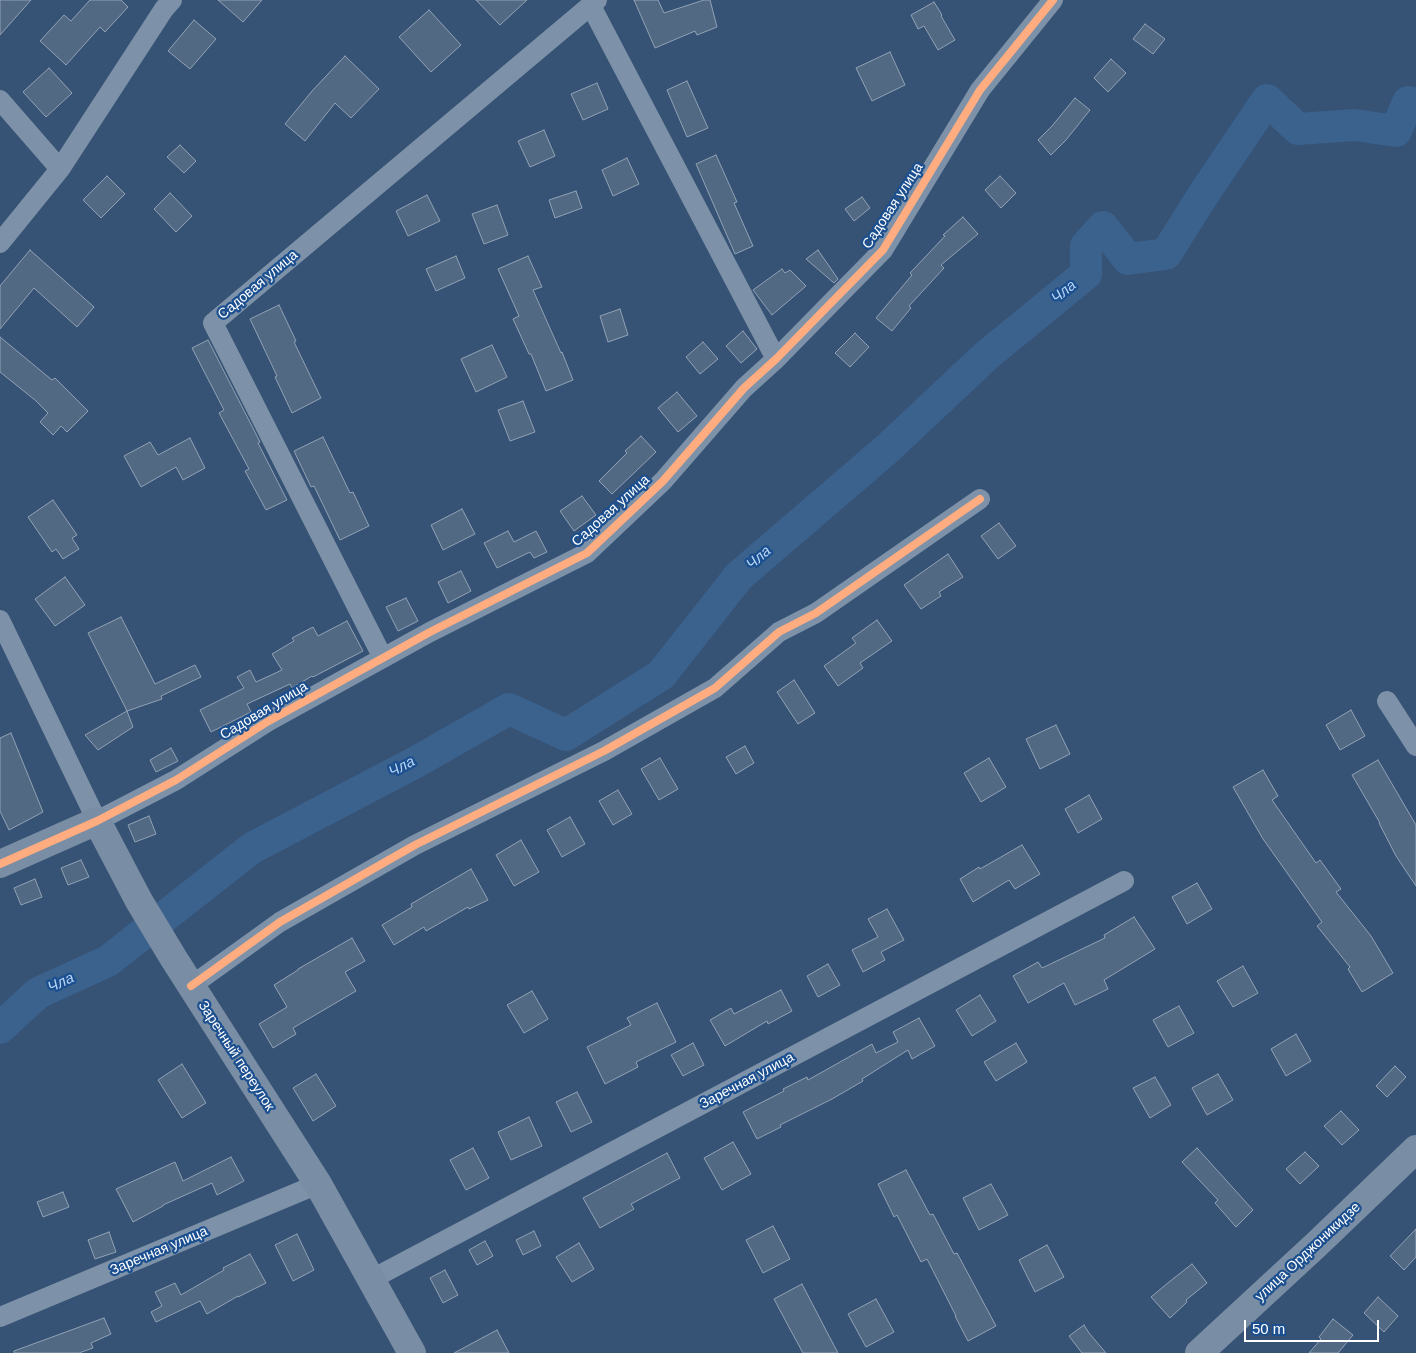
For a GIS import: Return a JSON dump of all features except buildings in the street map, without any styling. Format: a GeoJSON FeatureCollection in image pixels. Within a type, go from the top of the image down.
{"type":"FeatureCollection","features":[{"type":"Feature","properties":{"kind":"street"},"geometry":{"type":"LineString","coordinates":[[0,243],[60,169],[164,9],[172,0]]}},
{"type":"Feature","properties":{"kind":"street","name":"Садовая улица"},"geometry":{"type":"LineString","coordinates":[[0,864],[96,821],[176,780],[267,722],[430,632],[587,553],[663,481],[744,388],[776,359],[882,250],[980,90],[1053,0]]}},
{"type":"Feature","properties":{"kind":"street","name":"Садовая улица"},"geometry":{"type":"LineString","coordinates":[[383,658],[213,323],[594,3],[776,359]]}},
{"type":"Feature","properties":{"kind":"street"},"geometry":{"type":"LineString","coordinates":[[0,100],[60,169]]}},
{"type":"Feature","properties":{"kind":"street"},"geometry":{"type":"LineString","coordinates":[[191,986],[280,922],[415,845],[604,751],[715,688],[779,632],[816,613],[980,499]]}},
{"type":"Feature","properties":{"kind":"street","name":"Заречный переулок"},"geometry":{"type":"LineString","coordinates":[[0,620],[96,821],[139,901],[318,1184],[412,1353]]}},
{"type":"Feature","properties":{"kind":"street"},"geometry":{"type":"LineString","coordinates":[[1387,701],[1416,746]]}},
{"type":"Feature","properties":{"kind":"street","name":"Заречная улица"},"geometry":{"type":"LineString","coordinates":[[370,1280],[1124,882]]}},
{"type":"Feature","properties":{"kind":"street","name":"улица Орджоникидзе"},"geometry":{"type":"LineString","coordinates":[[1199,1353],[1416,1149]]}},
{"type":"Feature","properties":{"kind":"street","name":"Заречная улица"},"geometry":{"type":"LineString","coordinates":[[0,1317],[318,1184]]}},
{"type":"Feature","properties":{"kind":"waterway","name":"Чла"},"geometry":{"type":"LineString","coordinates":[[0,1028],[38,993],[108,961],[252,848],[416,762],[509,709],[566,735],[661,675],[739,576],[887,449],[986,356],[1086,274],[1086,246],[1103,227],[1128,259],[1166,254],[1267,100],[1298,129],[1355,125],[1396,131],[1408,102],[1416,104]]}},
{"type":"Feature","properties":{"kind":"cycle path"},"geometry":{"type":"LineString","coordinates":[[0,864],[97,821],[176,780],[267,722],[430,632],[587,553],[663,481],[744,388],[776,359],[883,250],[980,90],[1053,0]]}},
{"type":"Feature","properties":{"kind":"cycle path"},"geometry":{"type":"LineString","coordinates":[[191,986],[280,922],[415,845],[604,751],[715,688],[779,632],[816,613],[980,499]]}}]}
